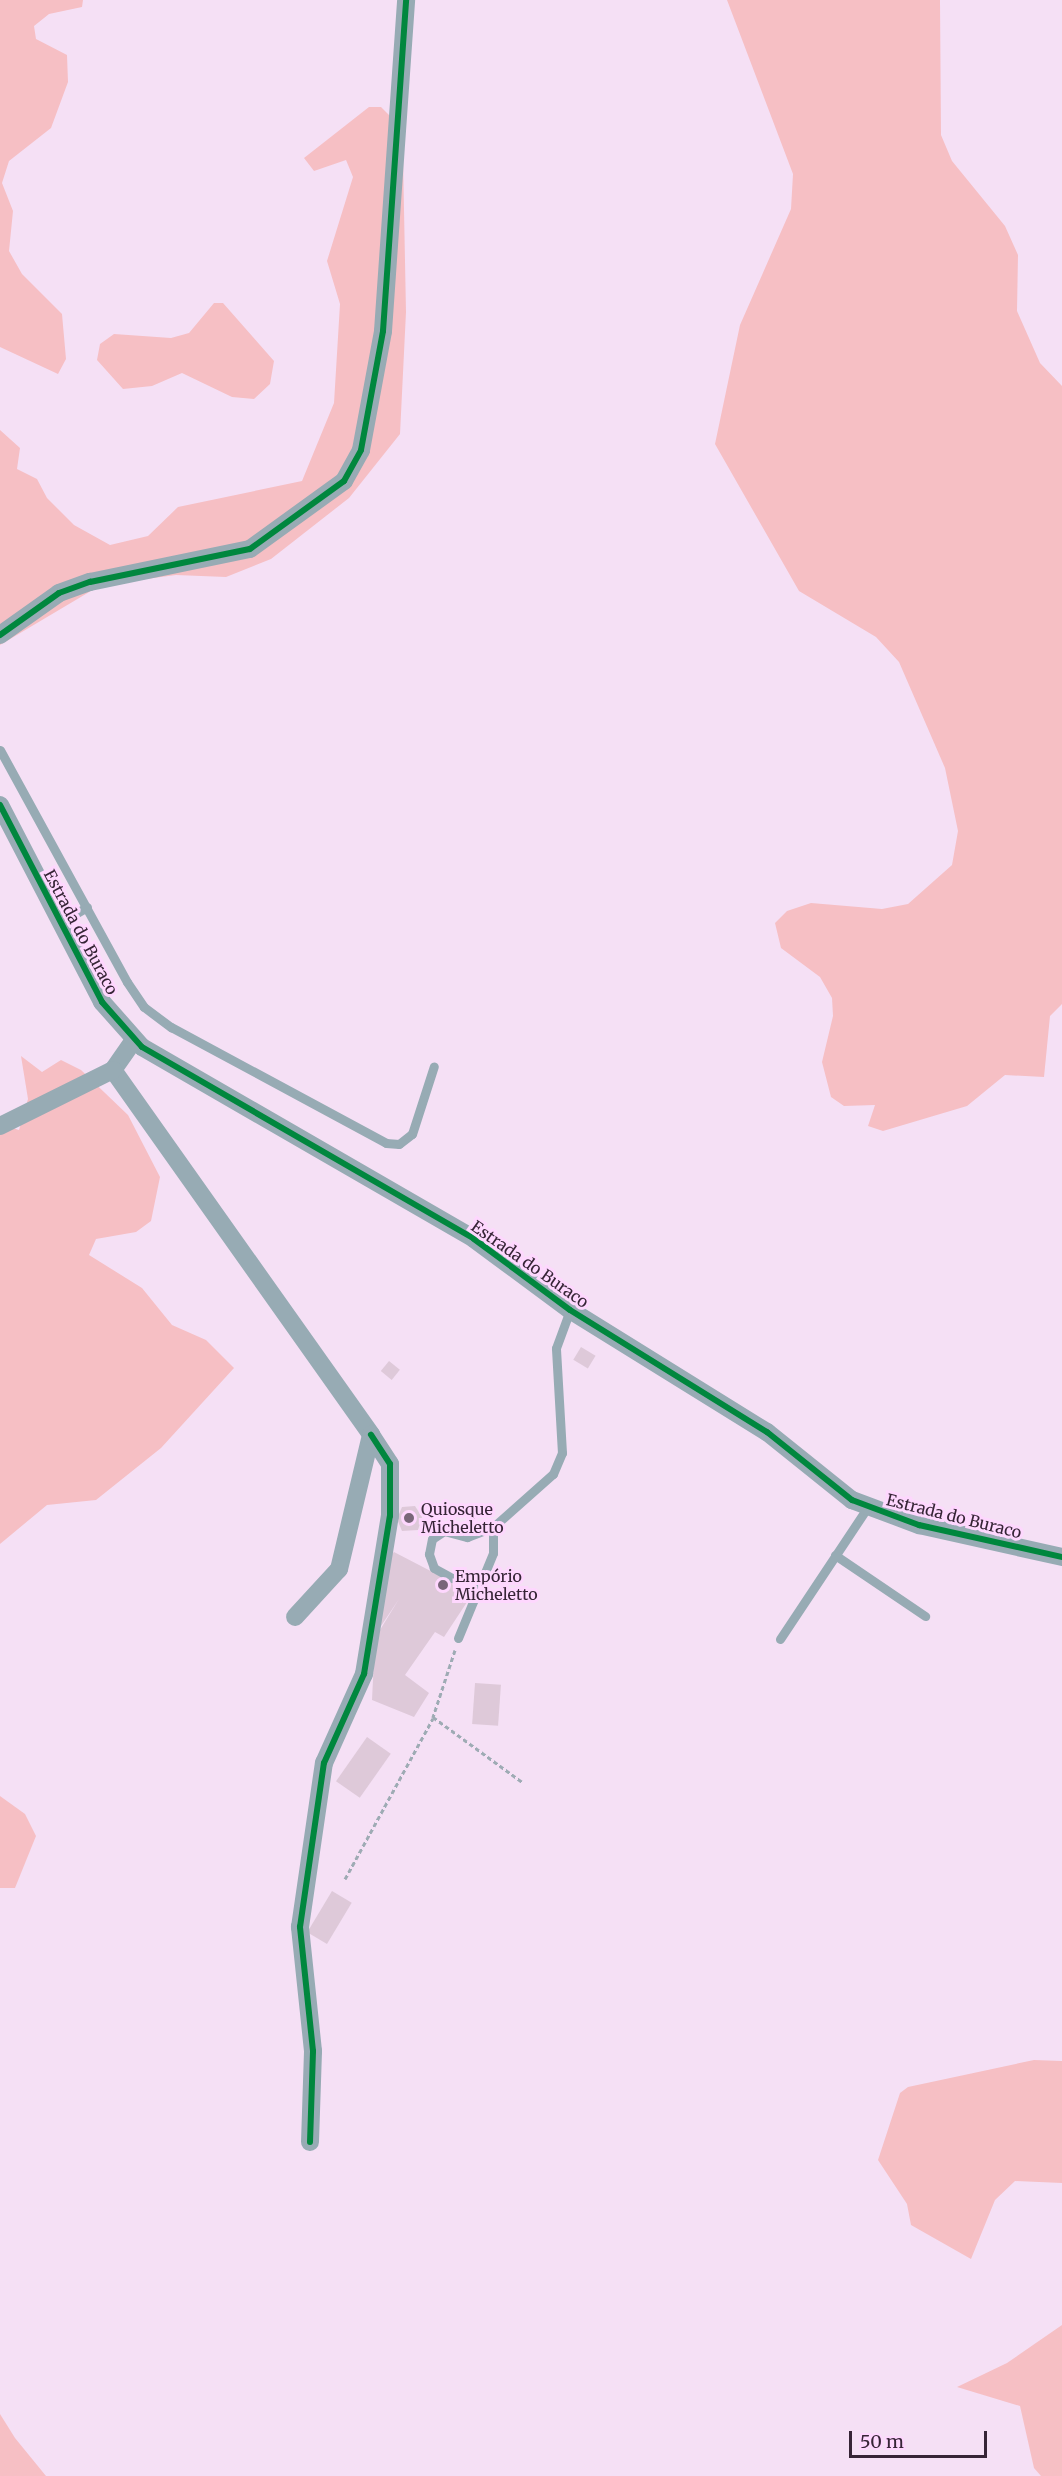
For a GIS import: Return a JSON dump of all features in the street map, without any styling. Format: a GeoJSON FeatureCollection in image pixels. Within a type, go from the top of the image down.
{"type":"FeatureCollection","features":[{"type":"Feature","properties":{"kind":"street"},"geometry":{"type":"LineString","coordinates":[[0,635],[59,593],[90,582],[250,549],[344,481],[361,450],[383,331],[406,0]]}},
{"type":"Feature","properties":{"kind":"street","name":"Estrada do Buraco"},"geometry":{"type":"LineString","coordinates":[[0,805],[102,1002],[134,1040],[391,1188],[570,1310],[767,1431],[867,1508],[1062,1557]]}},
{"type":"Feature","properties":{"kind":"street"},"geometry":{"type":"LineString","coordinates":[[0,1126],[113,1070],[134,1040]]}},
{"type":"Feature","properties":{"kind":"street"},"geometry":{"type":"LineString","coordinates":[[113,1070],[390,1464],[390,1516],[364,1674],[324,1763],[300,1927],[313,2051],[310,2142]]}},
{"type":"Feature","properties":{"kind":"street"},"geometry":{"type":"LineString","coordinates":[[295,1617],[339,1569],[371,1435]]}},
{"type":"Feature","properties":{"kind":"lane"},"geometry":{"type":"LineString","coordinates":[[0,750],[144,1007],[171,1027],[386,1143],[399,1144],[412,1134],[434,1066]]}},
{"type":"Feature","properties":{"kind":"lane"},"geometry":{"type":"LineString","coordinates":[[61,922],[87,907]]}},
{"type":"Feature","properties":{"kind":"lane"},"geometry":{"type":"LineString","coordinates":[[486,1575],[452,1578],[434,1568],[429,1554],[432,1539],[444,1531],[467,1537],[493,1527],[553,1474],[562,1452],[556,1348],[570,1310]]}},
{"type":"Feature","properties":{"kind":"lane"},"geometry":{"type":"LineString","coordinates":[[780,1639],[867,1508]]}},
{"type":"Feature","properties":{"kind":"lane"},"geometry":{"type":"LineString","coordinates":[[458,1638],[486,1575],[493,1527]]}},
{"type":"Feature","properties":{"kind":"lane"},"geometry":{"type":"LineString","coordinates":[[835,1555],[925,1616]]}},
{"type":"Feature","properties":{"kind":"path"},"geometry":{"type":"LineString","coordinates":[[345,1879],[434,1718],[458,1638]]}},
{"type":"Feature","properties":{"kind":"path"},"geometry":{"type":"LineString","coordinates":[[434,1718],[522,1782]]}},
{"type":"Feature","properties":{"kind":"shaded area"},"geometry":{"type":"Polygon","coordinates":[[[0,0],[83,0],[82,7],[49,14],[34,26],[36,39],[67,55],[68,82],[51,128],[9,161],[2,183],[13,211],[9,251],[22,274],[62,314],[66,359],[58,374],[0,347],[0,0]]]}},
{"type":"Feature","properties":{"kind":"shaded area"},"geometry":{"type":"Polygon","coordinates":[[[727,0],[940,0],[941,135],[952,161],[1005,226],[1018,255],[1017,311],[1040,363],[1062,386],[1062,1004],[1050,1016],[1044,1077],[1005,1075],[967,1106],[883,1131],[868,1126],[875,1105],[844,1106],[831,1097],[822,1062],[833,1016],[832,998],[820,977],[781,948],[775,923],[787,911],[811,903],[882,909],[908,904],[952,865],[958,831],[945,768],[899,662],[876,637],[799,591],[715,444],[740,325],[791,209],[793,174],[727,0]]]}},
{"type":"Feature","properties":{"kind":"shaded area"},"geometry":{"type":"Polygon","coordinates":[[[369,107],[381,107],[395,121],[403,158],[406,312],[400,434],[349,498],[271,559],[226,577],[176,575],[101,585],[0,645],[0,430],[20,448],[17,469],[37,479],[47,498],[74,525],[110,545],[148,536],[178,507],[302,481],[334,403],[340,304],[327,261],[353,177],[346,160],[314,171],[304,158],[369,107]]]}},
{"type":"Feature","properties":{"kind":"shaded area"},"geometry":{"type":"Polygon","coordinates":[[[214,303],[223,303],[274,361],[270,384],[254,399],[232,397],[182,373],[152,386],[123,389],[97,360],[100,344],[114,334],[171,338],[189,333],[214,303]]]}},
{"type":"Feature","properties":{"kind":"shaded area"},"geometry":{"type":"Polygon","coordinates":[[[21,1056],[42,1072],[61,1060],[81,1070],[128,1115],[160,1177],[151,1221],[136,1232],[96,1239],[89,1255],[142,1288],[172,1325],[206,1340],[234,1368],[161,1448],[96,1500],[47,1505],[0,1544],[0,1124],[19,1130],[28,1099],[21,1056]]]}},
{"type":"Feature","properties":{"kind":"shaded area"},"geometry":{"type":"Polygon","coordinates":[[[0,1796],[25,1814],[36,1836],[15,1888],[0,1888],[0,1796]]]}},
{"type":"Feature","properties":{"kind":"shaded area"},"geometry":{"type":"Polygon","coordinates":[[[1034,2060],[1062,2061],[1062,2183],[1015,2181],[995,2200],[971,2259],[911,2225],[907,2204],[878,2160],[900,2093],[908,2087],[1034,2060]]]}},
{"type":"Feature","properties":{"kind":"shaded area"},"geometry":{"type":"Polygon","coordinates":[[[1062,2325],[1062,2476],[1041,2476],[1034,2468],[1020,2406],[957,2387],[1007,2363],[1062,2325]]]}},
{"type":"Feature","properties":{"kind":"shaded area"},"geometry":{"type":"Polygon","coordinates":[[[0,2414],[15,2438],[46,2476],[0,2476],[0,2414]]]}},
{"type":"Feature","properties":{"kind":"building"},"geometry":{"type":"Polygon","coordinates":[[[581,1347],[596,1356],[588,1369],[573,1360],[581,1347]]]}},
{"type":"Feature","properties":{"kind":"building"},"geometry":{"type":"Polygon","coordinates":[[[389,1361],[400,1370],[392,1380],[381,1371],[389,1361]]]}},
{"type":"Feature","properties":{"kind":"building","name":"Quiosque Micheletto"},"geometry":{"type":"Polygon","coordinates":[[[415,1506],[422,1517],[418,1530],[402,1531],[397,1519],[402,1507],[415,1506]]]}},
{"type":"Feature","properties":{"kind":"building"},"geometry":{"type":"Polygon","coordinates":[[[394,1552],[473,1593],[444,1637],[435,1632],[405,1675],[429,1693],[414,1717],[372,1700],[375,1638],[399,1599],[375,1635],[385,1561],[394,1552]]]}},
{"type":"Feature","properties":{"kind":"building"},"geometry":{"type":"Polygon","coordinates":[[[475,1683],[501,1685],[498,1726],[472,1724],[475,1683]]]}},
{"type":"Feature","properties":{"kind":"building"},"geometry":{"type":"Polygon","coordinates":[[[367,1737],[391,1754],[360,1798],[336,1781],[367,1737]]]}},
{"type":"Feature","properties":{"kind":"building"},"geometry":{"type":"Polygon","coordinates":[[[332,1891],[352,1903],[327,1944],[307,1932],[332,1891]]]}},
{"type":"Feature","properties":{"kind":"cycle path"},"geometry":{"type":"LineString","coordinates":[[0,635],[59,593],[90,582],[250,549],[344,481],[361,450],[383,331],[406,0]]}},
{"type":"Feature","properties":{"kind":"cycle path"},"geometry":{"type":"LineString","coordinates":[[0,805],[102,1002],[142,1047],[474,1239],[570,1310],[767,1432],[852,1500],[919,1525],[1062,1557]]}},
{"type":"Feature","properties":{"kind":"cycle path"},"geometry":{"type":"LineString","coordinates":[[310,2142],[313,2051],[300,1927],[324,1763],[364,1674],[390,1516],[390,1464],[371,1435]]}},
{"type":"Feature","properties":{"kind":"place","name":"Quiosque Micheletto"},"geometry":{"type":"Point","coordinates":[409,1518]}},
{"type":"Feature","properties":{"kind":"place","name":"Empório Micheletto"},"geometry":{"type":"Point","coordinates":[443,1585]}}]}
